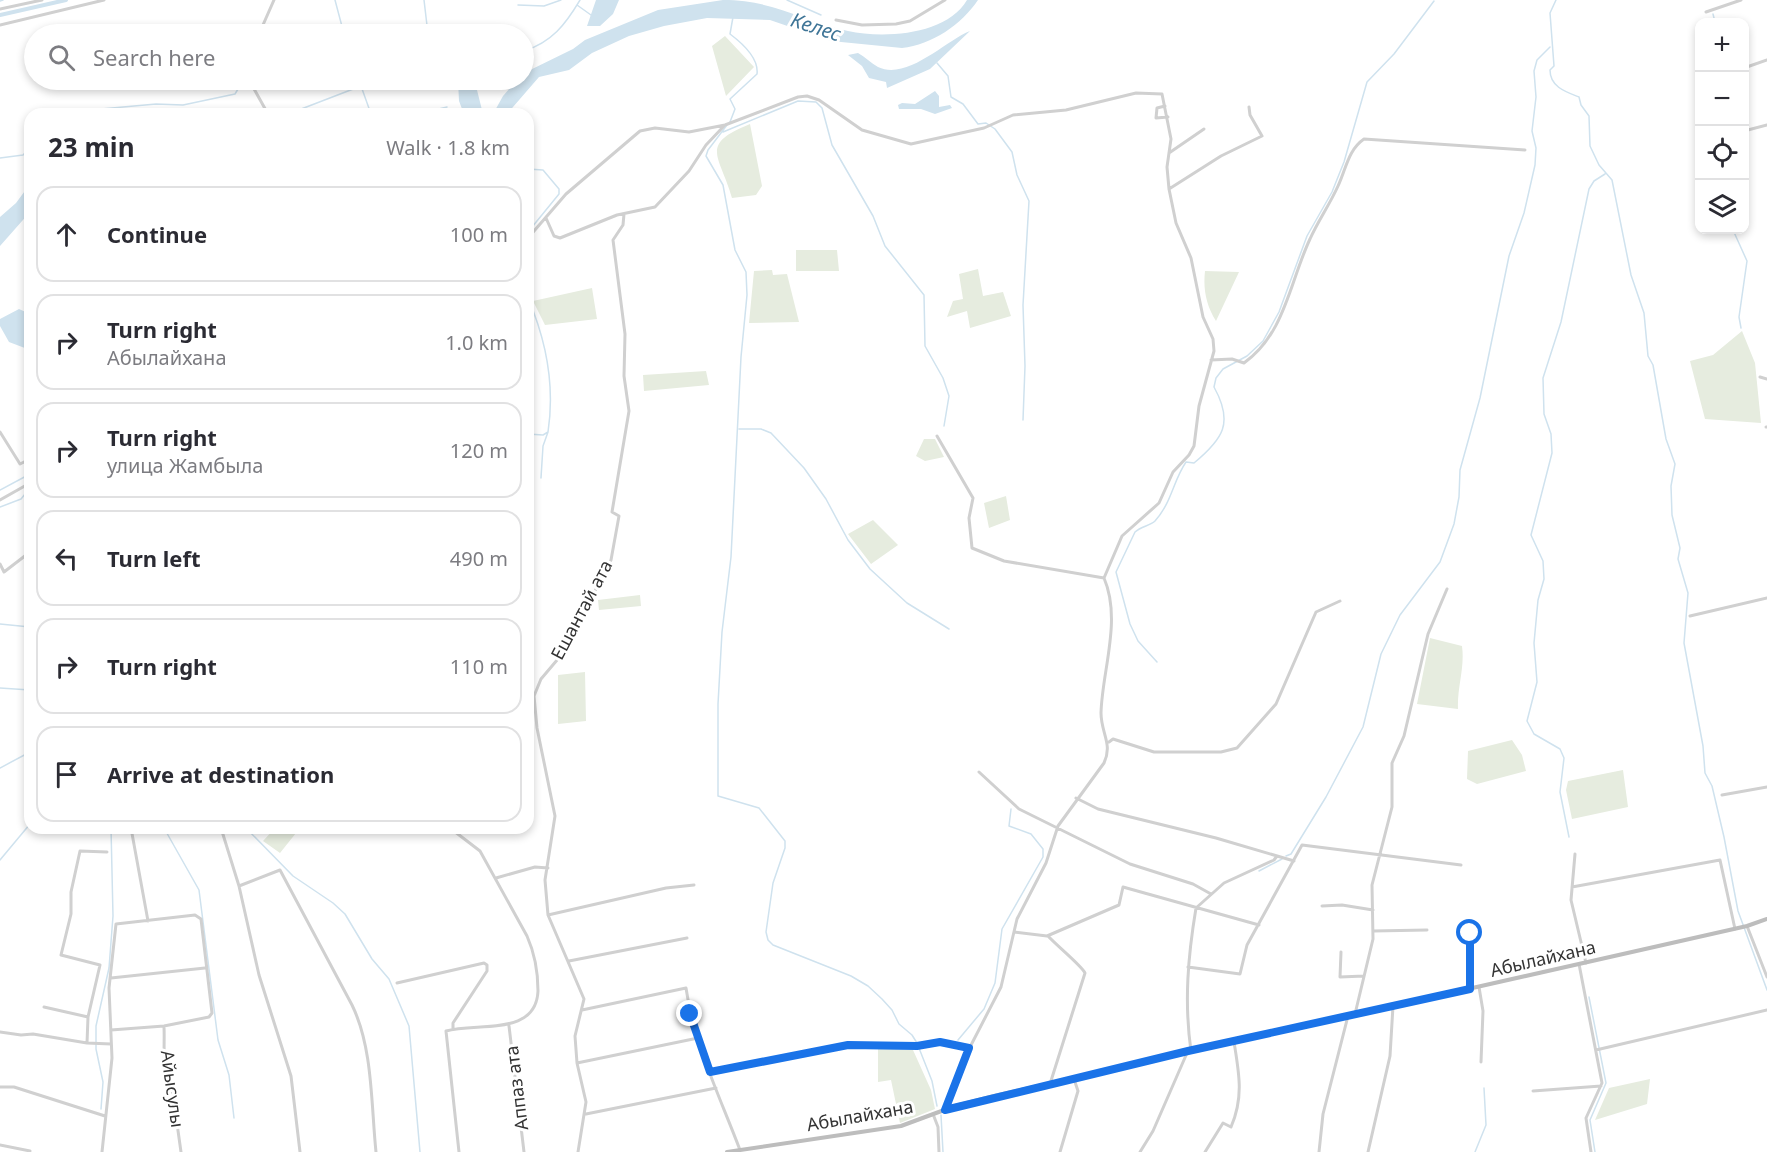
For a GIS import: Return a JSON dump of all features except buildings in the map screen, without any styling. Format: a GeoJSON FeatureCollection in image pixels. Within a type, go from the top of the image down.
{"type":"FeatureCollection","features":[{"type":"Feature","properties":{"kind":"main road","name":"Абылайхана"},"geometry":{"type":"LineString","coordinates":[[727,1152],[901,1126],[945,1110],[1050,1084],[1737,929],[1767,919]]}},
{"type":"Feature","properties":{"kind":"street"},"geometry":{"type":"LineString","coordinates":[[0,9],[42,0]]}},
{"type":"Feature","properties":{"kind":"street"},"geometry":{"type":"LineString","coordinates":[[0,25],[104,0]]}},
{"type":"Feature","properties":{"kind":"street"},"geometry":{"type":"LineString","coordinates":[[263,24],[274,0]]}},
{"type":"Feature","properties":{"kind":"street"},"geometry":{"type":"LineString","coordinates":[[836,20],[862,25],[897,24],[910,21],[945,0]]}},
{"type":"Feature","properties":{"kind":"street"},"geometry":{"type":"LineString","coordinates":[[1706,12],[1741,0]]}},
{"type":"Feature","properties":{"kind":"street"},"geometry":{"type":"LineString","coordinates":[[1749,66],[1767,60]]}},
{"type":"Feature","properties":{"kind":"street"},"geometry":{"type":"LineString","coordinates":[[255,90],[265,108]]}},
{"type":"Feature","properties":{"kind":"street"},"geometry":{"type":"LineString","coordinates":[[534,231],[588,173],[640,131],[655,128],[689,132],[725,125],[798,97],[807,96],[819,100],[862,130],[910,144],[984,128],[1013,115],[1066,110],[1136,93],[1162,93],[1171,139],[1169,189],[1176,223],[1191,258],[1203,317],[1214,339],[1199,406],[1194,446],[1190,455],[1173,472],[1159,503],[1122,536],[1104,578],[1110,605],[1101,715],[1103,730],[1109,742],[1109,752],[1104,763],[1076,798],[1058,826],[1046,863],[1017,919],[1001,987],[969,1048],[945,1110]]}},
{"type":"Feature","properties":{"kind":"street"},"geometry":{"type":"LineString","coordinates":[[1165,106],[1157,108],[1156,118],[1168,117]]}},
{"type":"Feature","properties":{"kind":"street"},"geometry":{"type":"LineString","coordinates":[[1169,189],[1221,156],[1262,136],[1250,115],[1249,107]]}},
{"type":"Feature","properties":{"kind":"street"},"geometry":{"type":"LineString","coordinates":[[546,218],[554,236],[560,237],[624,214],[655,207],[689,171],[706,145],[725,125]]}},
{"type":"Feature","properties":{"kind":"street"},"geometry":{"type":"LineString","coordinates":[[1749,130],[1767,125]]}},
{"type":"Feature","properties":{"kind":"street"},"geometry":{"type":"LineString","coordinates":[[1169,153],[1204,129]]}},
{"type":"Feature","properties":{"kind":"street"},"geometry":{"type":"LineString","coordinates":[[1211,360],[1232,359],[1244,363],[1271,334],[1283,313],[1310,238],[1329,207],[1354,146],[1364,139],[1525,150]]}},
{"type":"Feature","properties":{"kind":"street","name":"Ешантай ата"},"geometry":{"type":"LineString","coordinates":[[578,1152],[586,1114],[585,1088],[577,1063],[575,1036],[584,999],[548,915],[545,899],[555,816],[537,728],[534,696],[540,679],[563,653],[611,560],[619,516],[612,512],[629,411],[624,376],[625,334],[613,240],[623,225],[624,214]]}},
{"type":"Feature","properties":{"kind":"street"},"geometry":{"type":"LineString","coordinates":[[1760,377],[1767,379]]}},
{"type":"Feature","properties":{"kind":"street"},"geometry":{"type":"LineString","coordinates":[[0,432],[20,464],[24,462]]}},
{"type":"Feature","properties":{"kind":"street"},"geometry":{"type":"LineString","coordinates":[[937,436],[973,498],[969,518],[972,548],[977,552],[991,554],[1004,561],[1104,578]]}},
{"type":"Feature","properties":{"kind":"street"},"geometry":{"type":"LineString","coordinates":[[0,500],[24,486]]}},
{"type":"Feature","properties":{"kind":"street"},"geometry":{"type":"LineString","coordinates":[[0,564],[4,572],[24,557]]}},
{"type":"Feature","properties":{"kind":"street"},"geometry":{"type":"LineString","coordinates":[[1355,1014],[1373,930],[1372,885],[1392,807],[1392,763],[1404,736],[1428,634],[1447,589]]}},
{"type":"Feature","properties":{"kind":"street"},"geometry":{"type":"LineString","coordinates":[[1690,616],[1767,598]]}},
{"type":"Feature","properties":{"kind":"street"},"geometry":{"type":"LineString","coordinates":[[1109,742],[1113,739],[1135,747],[1166,753],[1221,752],[1237,748],[1275,704],[1316,612],[1340,601]]}},
{"type":"Feature","properties":{"kind":"street"},"geometry":{"type":"LineString","coordinates":[[979,772],[996,785],[1013,805],[1130,864],[1193,884],[1212,894]]}},
{"type":"Feature","properties":{"kind":"street"},"geometry":{"type":"LineString","coordinates":[[1722,795],[1767,787]]}},
{"type":"Feature","properties":{"kind":"street"},"geometry":{"type":"LineString","coordinates":[[1076,798],[1098,809],[1294,861]]}},
{"type":"Feature","properties":{"kind":"street"},"geometry":{"type":"LineString","coordinates":[[132,834],[148,921]]}},
{"type":"Feature","properties":{"kind":"street"},"geometry":{"type":"LineString","coordinates":[[223,834],[239,886],[259,975],[291,1076],[300,1152]]}},
{"type":"Feature","properties":{"kind":"street"},"geometry":{"type":"LineString","coordinates":[[459,1152],[446,1031],[509,1025],[530,1015],[535,1009],[538,977],[534,951],[496,878],[474,843],[460,834]]}},
{"type":"Feature","properties":{"kind":"street"},"geometry":{"type":"LineString","coordinates":[[1188,967],[1240,974],[1246,945],[1302,845],[1461,865]]}},
{"type":"Feature","properties":{"kind":"street"},"geometry":{"type":"LineString","coordinates":[[87,1043],[88,1017],[100,965],[60,955],[71,914],[71,892],[80,851],[106,852]]}},
{"type":"Feature","properties":{"kind":"street"},"geometry":{"type":"LineString","coordinates":[[1575,854],[1572,900],[1586,963]]}},
{"type":"Feature","properties":{"kind":"street"},"geometry":{"type":"LineString","coordinates":[[1140,1152],[1153,1131],[1189,1051],[1186,1015],[1188,967],[1196,908],[1224,883],[1274,860],[1277,856]]}},
{"type":"Feature","properties":{"kind":"street"},"geometry":{"type":"LineString","coordinates":[[1572,888],[1720,860],[1737,929]]}},
{"type":"Feature","properties":{"kind":"street"},"geometry":{"type":"LineString","coordinates":[[496,878],[535,867],[548,868]]}},
{"type":"Feature","properties":{"kind":"street"},"geometry":{"type":"LineString","coordinates":[[239,886],[280,870],[352,1005],[359,1019],[366,1048],[376,1152]]}},
{"type":"Feature","properties":{"kind":"street"},"geometry":{"type":"LineString","coordinates":[[548,915],[666,888],[694,885]]}},
{"type":"Feature","properties":{"kind":"street"},"geometry":{"type":"LineString","coordinates":[[1014,932],[1047,936],[1119,905],[1123,887],[1259,925]]}},
{"type":"Feature","properties":{"kind":"street"},"geometry":{"type":"LineString","coordinates":[[1322,906],[1342,905],[1373,909]]}},
{"type":"Feature","properties":{"kind":"street"},"geometry":{"type":"LineString","coordinates":[[102,1152],[111,1044],[111,1030],[111,978],[116,924],[195,915],[201,920],[212,1013],[209,1017],[164,1026],[111,1030]]}},
{"type":"Feature","properties":{"kind":"street"},"geometry":{"type":"LineString","coordinates":[[1747,926],[1766,968],[1767,977]]}},
{"type":"Feature","properties":{"kind":"street"},"geometry":{"type":"LineString","coordinates":[[1373,930],[1427,930]]}},
{"type":"Feature","properties":{"kind":"street"},"geometry":{"type":"LineString","coordinates":[[1470,933],[1470,989]]}},
{"type":"Feature","properties":{"kind":"street"},"geometry":{"type":"LineString","coordinates":[[1047,936],[1064,954],[1084,969],[1085,973],[1050,1084]]}},
{"type":"Feature","properties":{"kind":"street"},"geometry":{"type":"LineString","coordinates":[[569,961],[687,938]]}},
{"type":"Feature","properties":{"kind":"street"},"geometry":{"type":"LineString","coordinates":[[1341,952],[1340,977],[1364,976]]}},
{"type":"Feature","properties":{"kind":"street"},"geometry":{"type":"LineString","coordinates":[[397,983],[484,963],[487,965],[487,970],[453,1023],[453,1029]]}},
{"type":"Feature","properties":{"kind":"street"},"geometry":{"type":"LineString","coordinates":[[1578,964],[1601,1086],[1586,1118],[1591,1152]]}},
{"type":"Feature","properties":{"kind":"street"},"geometry":{"type":"LineString","coordinates":[[111,978],[206,968]]}},
{"type":"Feature","properties":{"kind":"street"},"geometry":{"type":"LineString","coordinates":[[1479,987],[1483,1011],[1482,1062]]}},
{"type":"Feature","properties":{"kind":"street"},"geometry":{"type":"LineString","coordinates":[[582,1010],[686,988],[690,1014],[740,1150]]}},
{"type":"Feature","properties":{"kind":"street"},"geometry":{"type":"LineString","coordinates":[[1368,1152],[1390,1056],[1393,1006]]}},
{"type":"Feature","properties":{"kind":"street"},"geometry":{"type":"LineString","coordinates":[[44,1007],[88,1017]]}},
{"type":"Feature","properties":{"kind":"street"},"geometry":{"type":"LineString","coordinates":[[1596,1050],[1767,1010]]}},
{"type":"Feature","properties":{"kind":"street"},"geometry":{"type":"LineString","coordinates":[[1319,1152],[1323,1114],[1348,1016]]}},
{"type":"Feature","properties":{"kind":"street","name":"Аппаз ата"},"geometry":{"type":"LineString","coordinates":[[509,1025],[524,1152]]}},
{"type":"Feature","properties":{"kind":"street","name":"Айысулы"},"geometry":{"type":"LineString","coordinates":[[164,1026],[167,1072],[172,1088],[181,1152]]}},
{"type":"Feature","properties":{"kind":"street"},"geometry":{"type":"LineString","coordinates":[[0,1032],[111,1044]]}},
{"type":"Feature","properties":{"kind":"street"},"geometry":{"type":"LineString","coordinates":[[577,1063],[698,1038]]}},
{"type":"Feature","properties":{"kind":"street"},"geometry":{"type":"LineString","coordinates":[[710,1072],[848,1045],[917,1046],[940,1042],[969,1048]]}},
{"type":"Feature","properties":{"kind":"street"},"geometry":{"type":"LineString","coordinates":[[1205,1152],[1223,1123],[1231,1127],[1238,1111],[1240,1078],[1234,1042]]}},
{"type":"Feature","properties":{"kind":"street"},"geometry":{"type":"LineString","coordinates":[[1060,1152],[1078,1091],[1074,1079]]}},
{"type":"Feature","properties":{"kind":"street"},"geometry":{"type":"LineString","coordinates":[[1533,1090],[1601,1086]]}},
{"type":"Feature","properties":{"kind":"street"},"geometry":{"type":"LineString","coordinates":[[0,1087],[14,1087],[105,1116]]}},
{"type":"Feature","properties":{"kind":"street"},"geometry":{"type":"LineString","coordinates":[[586,1114],[716,1088]]}},
{"type":"Feature","properties":{"kind":"street"},"geometry":{"type":"LineString","coordinates":[[933,1114],[938,1127],[939,1152]]}},
{"type":"Feature","properties":{"kind":"street"},"geometry":{"type":"LineString","coordinates":[[0,1145],[30,1151]]}},
{"type":"Feature","properties":{"kind":"shaded area"},"geometry":{"type":"Polygon","coordinates":[[[725,36],[754,67],[726,96],[712,46],[725,36]]]}},
{"type":"Feature","properties":{"kind":"shaded area"},"geometry":{"type":"Polygon","coordinates":[[[750,124],[762,186],[756,195],[732,198],[719,161],[718,145],[734,131],[750,124]]]}},
{"type":"Feature","properties":{"kind":"shaded area"},"geometry":{"type":"Polygon","coordinates":[[[796,250],[837,250],[839,271],[796,271],[796,250]]]}},
{"type":"Feature","properties":{"kind":"shaded area"},"geometry":{"type":"Polygon","coordinates":[[[978,269],[983,296],[1003,292],[1011,316],[970,328],[967,311],[947,317],[953,301],[963,299],[959,274],[978,269]]]}},
{"type":"Feature","properties":{"kind":"shaded area"},"geometry":{"type":"Polygon","coordinates":[[[772,270],[773,275],[787,274],[799,322],[749,323],[754,271],[772,270]]]}},
{"type":"Feature","properties":{"kind":"shaded area"},"geometry":{"type":"Polygon","coordinates":[[[1205,271],[1239,272],[1216,321],[1206,297],[1205,271]]]}},
{"type":"Feature","properties":{"kind":"shaded area"},"geometry":{"type":"Polygon","coordinates":[[[592,288],[597,319],[545,325],[534,301],[592,288]]]}},
{"type":"Feature","properties":{"kind":"shaded area"},"geometry":{"type":"Polygon","coordinates":[[[1742,331],[1755,363],[1761,423],[1705,419],[1690,361],[1713,355],[1742,331]]]}},
{"type":"Feature","properties":{"kind":"shaded area"},"geometry":{"type":"Polygon","coordinates":[[[706,371],[709,385],[644,391],[643,375],[706,371]]]}},
{"type":"Feature","properties":{"kind":"shaded area"},"geometry":{"type":"Polygon","coordinates":[[[924,439],[935,439],[944,457],[925,461],[916,456],[924,439]]]}},
{"type":"Feature","properties":{"kind":"shaded area"},"geometry":{"type":"Polygon","coordinates":[[[1006,496],[1010,520],[989,528],[984,503],[1006,496]]]}},
{"type":"Feature","properties":{"kind":"shaded area"},"geometry":{"type":"Polygon","coordinates":[[[873,520],[898,545],[871,564],[848,534],[873,520]]]}},
{"type":"Feature","properties":{"kind":"shaded area"},"geometry":{"type":"Polygon","coordinates":[[[640,595],[641,606],[599,610],[598,600],[640,595]]]}},
{"type":"Feature","properties":{"kind":"shaded area"},"geometry":{"type":"Polygon","coordinates":[[[1430,638],[1462,646],[1458,709],[1417,704],[1430,638]]]}},
{"type":"Feature","properties":{"kind":"shaded area"},"geometry":{"type":"Polygon","coordinates":[[[585,672],[586,721],[558,724],[558,675],[585,672]]]}},
{"type":"Feature","properties":{"kind":"shaded area"},"geometry":{"type":"Polygon","coordinates":[[[1512,740],[1522,755],[1526,771],[1477,784],[1467,779],[1468,751],[1512,740]]]}},
{"type":"Feature","properties":{"kind":"shaded area"},"geometry":{"type":"Polygon","coordinates":[[[1623,770],[1628,807],[1572,819],[1566,790],[1568,781],[1623,770]]]}},
{"type":"Feature","properties":{"kind":"shaded area"},"geometry":{"type":"Polygon","coordinates":[[[269,834],[295,834],[280,853],[263,841],[269,834]]]}},
{"type":"Feature","properties":{"kind":"shaded area"},"geometry":{"type":"Polygon","coordinates":[[[878,1048],[913,1050],[931,1090],[935,1109],[900,1123],[891,1080],[878,1082],[878,1048]]]}},
{"type":"Feature","properties":{"kind":"shaded area"},"geometry":{"type":"Polygon","coordinates":[[[1650,1079],[1647,1104],[1595,1120],[1609,1088],[1650,1079]]]}},
{"type":"Feature","properties":{"kind":"water"},"geometry":{"type":"Polygon","coordinates":[[[596,0],[619,0],[613,14],[600,26],[587,26],[596,0]]]}},
{"type":"Feature","properties":{"kind":"water","name":"Келес"},"geometry":{"type":"Polygon","coordinates":[[[723,0],[741,1],[773,7],[848,31],[896,34],[914,32],[945,21],[958,12],[967,0],[978,0],[955,25],[935,38],[913,46],[902,48],[831,41],[770,20],[707,18],[664,26],[629,36],[592,53],[569,70],[539,77],[534,83],[534,68],[573,49],[585,40],[658,10],[723,0]]]}},
{"type":"Feature","properties":{"kind":"water"},"geometry":{"type":"Polygon","coordinates":[[[970,31],[930,69],[887,88],[886,82],[869,78],[862,66],[848,55],[858,53],[878,67],[889,70],[901,69],[926,58],[970,31]]]}},
{"type":"Feature","properties":{"kind":"water"},"geometry":{"type":"Polygon","coordinates":[[[458,90],[477,90],[482,108],[462,108],[458,90]]]}},
{"type":"Feature","properties":{"kind":"water","name":"Келес"},"geometry":{"type":"Polygon","coordinates":[[[508,90],[528,90],[512,108],[496,108],[508,90]]]}},
{"type":"Feature","properties":{"kind":"water"},"geometry":{"type":"Polygon","coordinates":[[[935,91],[939,96],[939,107],[950,105],[952,108],[935,114],[921,109],[899,109],[898,105],[902,103],[915,104],[935,91]]]}},
{"type":"Feature","properties":{"kind":"water"},"geometry":{"type":"Polygon","coordinates":[[[24,192],[24,219],[0,246],[0,217],[24,192]]]}},
{"type":"Feature","properties":{"kind":"water"},"geometry":{"type":"Polygon","coordinates":[[[19,309],[24,311],[24,348],[9,342],[0,326],[0,319],[19,309]]]}},
{"type":"Feature","properties":{"kind":"waterway"},"geometry":{"type":"LineString","coordinates":[[0,15],[66,0]]}},
{"type":"Feature","properties":{"kind":"waterway"},"geometry":{"type":"LineString","coordinates":[[335,0],[341,24]]}},
{"type":"Feature","properties":{"kind":"waterway"},"geometry":{"type":"LineString","coordinates":[[424,0],[427,24]]}},
{"type":"Feature","properties":{"kind":"waterway"},"geometry":{"type":"LineString","coordinates":[[518,5],[544,6],[561,0]]}},
{"type":"Feature","properties":{"kind":"waterway"},"geometry":{"type":"LineString","coordinates":[[534,47],[557,32],[580,0]]}},
{"type":"Feature","properties":{"kind":"waterway"},"geometry":{"type":"LineString","coordinates":[[787,0],[821,15]]}},
{"type":"Feature","properties":{"kind":"waterway"},"geometry":{"type":"LineString","coordinates":[[1556,0],[1550,13],[1554,66],[1550,70],[1551,76],[1556,85],[1579,97],[1581,105],[1589,116],[1590,146],[1599,165],[1612,180],[1631,275],[1644,313],[1648,356],[1653,365],[1666,439],[1675,464],[1671,486],[1672,515],[1680,548],[1678,559],[1688,593],[1684,643],[1703,746],[1705,773],[1712,786],[1738,911],[1767,990]]}},
{"type":"Feature","properties":{"kind":"waterway"},"geometry":{"type":"LineString","coordinates":[[1157,662],[1138,641],[1130,624],[1116,572],[1135,532],[1153,523],[1161,514],[1186,462],[1194,463],[1218,438],[1224,421],[1220,400],[1214,387],[1216,378],[1223,369],[1247,356],[1263,341],[1279,312],[1307,236],[1332,192],[1344,162],[1367,82],[1394,54],[1434,1]]}},
{"type":"Feature","properties":{"kind":"waterway"},"geometry":{"type":"LineString","coordinates":[[577,5],[591,15]]}},
{"type":"Feature","properties":{"kind":"waterway"},"geometry":{"type":"LineString","coordinates":[[1713,14],[1714,18]]}},
{"type":"Feature","properties":{"kind":"waterway"},"geometry":{"type":"LineString","coordinates":[[730,122],[735,109],[730,99],[757,74],[752,57],[744,46],[730,34],[733,17]]}},
{"type":"Feature","properties":{"kind":"waterway"},"geometry":{"type":"LineString","coordinates":[[1286,856],[1291,854],[1326,797],[1363,727],[1381,654],[1400,615],[1440,562],[1454,524],[1459,497],[1460,470],[1480,398],[1509,256],[1524,213],[1535,165],[1536,148],[1532,131],[1536,97],[1534,71],[1537,60],[1550,47]]}},
{"type":"Feature","properties":{"kind":"waterway"},"geometry":{"type":"LineString","coordinates":[[937,63],[948,76],[951,97],[963,104],[978,124],[986,123],[995,129],[1012,152],[1017,175],[1029,201],[1023,305],[1025,366],[1023,420]]}},
{"type":"Feature","properties":{"kind":"waterway"},"geometry":{"type":"LineString","coordinates":[[112,108],[156,104],[183,105],[235,94],[237,90]]}},
{"type":"Feature","properties":{"kind":"waterway"},"geometry":{"type":"LineString","coordinates":[[304,108],[351,90]]}},
{"type":"Feature","properties":{"kind":"waterway"},"geometry":{"type":"LineString","coordinates":[[362,90],[369,108]]}},
{"type":"Feature","properties":{"kind":"waterway"},"geometry":{"type":"LineString","coordinates":[[723,132],[798,101],[816,102],[822,108],[832,145],[873,216],[885,246],[924,295],[925,346],[943,378],[949,396],[944,426]]}},
{"type":"Feature","properties":{"kind":"waterway"},"geometry":{"type":"LineString","coordinates":[[443,108],[447,107]]}},
{"type":"Feature","properties":{"kind":"waterway"},"geometry":{"type":"LineString","coordinates":[[727,125],[706,156],[723,185],[735,250],[746,272],[747,295],[741,357],[731,557],[722,632],[718,704],[718,796],[759,808],[785,841],[785,848],[773,883],[766,932],[768,940],[773,945],[851,976],[868,986],[882,999],[892,1010],[899,1024],[912,1035],[917,1043],[932,1081],[937,1106]]}},
{"type":"Feature","properties":{"kind":"waterway"},"geometry":{"type":"LineString","coordinates":[[0,158],[24,154]]}},
{"type":"Feature","properties":{"kind":"waterway"},"geometry":{"type":"LineString","coordinates":[[534,169],[543,170],[559,189],[559,194],[534,225]]}},
{"type":"Feature","properties":{"kind":"waterway"},"geometry":{"type":"LineString","coordinates":[[1569,837],[1560,792],[1564,758],[1560,749],[1534,734],[1527,721],[1537,682],[1534,643],[1538,600],[1544,579],[1543,561],[1531,535],[1552,453],[1551,434],[1544,414],[1543,378],[1561,322],[1589,189],[1594,181],[1605,174]]}},
{"type":"Feature","properties":{"kind":"waterway"},"geometry":{"type":"LineString","coordinates":[[1735,234],[1747,261],[1739,317],[1741,328]]}},
{"type":"Feature","properties":{"kind":"waterway"},"geometry":{"type":"LineString","coordinates":[[534,314],[544,347],[550,398],[548,432],[543,435],[534,434]]}},
{"type":"Feature","properties":{"kind":"waterway"},"geometry":{"type":"LineString","coordinates":[[739,429],[761,429],[771,433],[804,468],[826,499],[848,540],[870,569],[907,603],[949,629]]}},
{"type":"Feature","properties":{"kind":"waterway"},"geometry":{"type":"LineString","coordinates":[[541,478],[543,446],[548,432]]}},
{"type":"Feature","properties":{"kind":"waterway"},"geometry":{"type":"LineString","coordinates":[[0,490],[24,477]]}},
{"type":"Feature","properties":{"kind":"waterway"},"geometry":{"type":"LineString","coordinates":[[0,507],[21,499],[24,495]]}},
{"type":"Feature","properties":{"kind":"waterway"},"geometry":{"type":"LineString","coordinates":[[0,624],[24,626]]}},
{"type":"Feature","properties":{"kind":"waterway"},"geometry":{"type":"LineString","coordinates":[[0,688],[24,690]]}},
{"type":"Feature","properties":{"kind":"waterway"},"geometry":{"type":"LineString","coordinates":[[0,768],[24,755]]}},
{"type":"Feature","properties":{"kind":"waterway"},"geometry":{"type":"LineString","coordinates":[[958,1040],[984,1009],[995,983],[1002,929],[1043,857],[1043,849],[1031,834],[1009,826],[1011,809]]}},
{"type":"Feature","properties":{"kind":"waterway"},"geometry":{"type":"LineString","coordinates":[[0,860],[24,831]]}},
{"type":"Feature","properties":{"kind":"waterway"},"geometry":{"type":"LineString","coordinates":[[101,1109],[103,1082],[96,1049],[96,1026],[109,968],[113,916],[111,834]]}},
{"type":"Feature","properties":{"kind":"waterway"},"geometry":{"type":"LineString","coordinates":[[167,834],[199,890],[218,1040],[229,1075],[234,1118]]}},
{"type":"Feature","properties":{"kind":"waterway"},"geometry":{"type":"LineString","coordinates":[[252,834],[293,876],[333,903],[345,914],[372,959],[389,979],[409,1026],[420,1152]]}},
{"type":"Feature","properties":{"kind":"waterway"},"geometry":{"type":"LineString","coordinates":[[1259,871],[1282,859]]}},
{"type":"Feature","properties":{"kind":"waterway"},"geometry":{"type":"LineString","coordinates":[[1589,997],[1606,1083],[1590,1120],[1595,1152]]}},
{"type":"Feature","properties":{"kind":"waterway"},"geometry":{"type":"LineString","coordinates":[[1475,1152],[1486,1125],[1484,1088]]}},
{"type":"Feature","properties":{"kind":"waterway"},"geometry":{"type":"LineString","coordinates":[[941,1115],[943,1152]]}},
{"type":"Feature","properties":{"kind":"route"},"geometry":{"type":"LineString","coordinates":[[690,1014],[710,1072],[848,1045],[917,1046],[940,1042],[969,1048],[945,1110],[994,1096],[1188,1051],[1470,989],[1470,933]]}}]}
